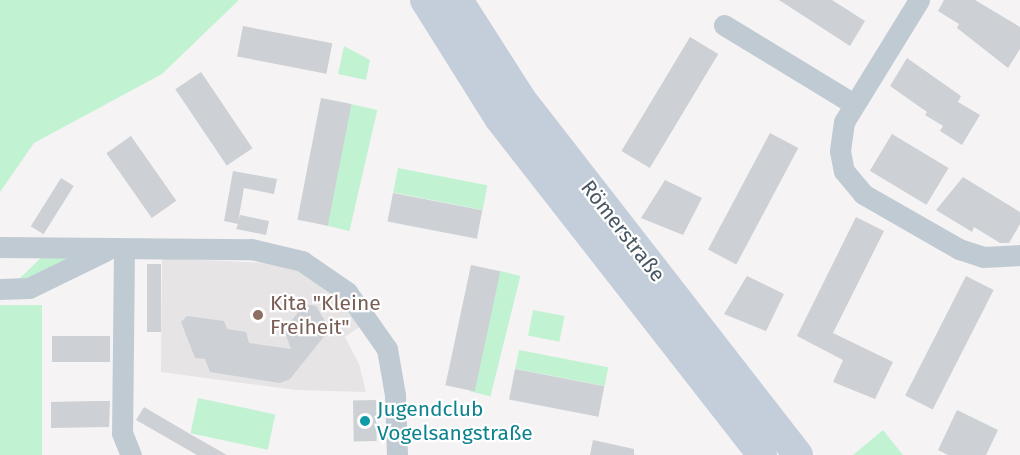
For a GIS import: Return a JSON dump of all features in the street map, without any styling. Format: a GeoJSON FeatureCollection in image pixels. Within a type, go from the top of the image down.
{"type":"FeatureCollection","features":[{"type":"Feature","properties":{"kind":"main road","name":"Römerstraße"},"geometry":{"type":"LineString","coordinates":[[425,0],[499,118],[762,455]]}},
{"type":"Feature","properties":{"kind":"main road","name":"Römerstraße"},"geometry":{"type":"LineString","coordinates":[[458,0],[521,99],[798,455]]}},
{"type":"Feature","properties":{"kind":"street"},"geometry":{"type":"LineString","coordinates":[[919,0],[844,122],[840,151],[844,171],[856,189],[959,249],[983,257],[1020,255]]}},
{"type":"Feature","properties":{"kind":"street"},"geometry":{"type":"LineString","coordinates":[[724,25],[854,104]]}},
{"type":"Feature","properties":{"kind":"street"},"geometry":{"type":"LineString","coordinates":[[0,247],[251,249],[302,261],[326,274],[363,310],[387,349],[394,395],[397,455]]}},
{"type":"Feature","properties":{"kind":"street"},"geometry":{"type":"LineString","coordinates":[[0,289],[29,288],[117,249]]}},
{"type":"Feature","properties":{"kind":"street"},"geometry":{"type":"LineString","coordinates":[[117,249],[122,433],[131,455]]}},
{"type":"Feature","properties":{"kind":"shaded area","name":"Kita \"Kleine Freiheit\""},"geometry":{"type":"Polygon","coordinates":[[[162,258],[269,263],[298,271],[335,293],[362,325],[345,337],[359,364],[366,392],[296,390],[161,372],[162,258]]]}},
{"type":"Feature","properties":{"kind":"green space"},"geometry":{"type":"Polygon","coordinates":[[[0,0],[239,0],[162,74],[34,143],[0,192],[0,0]]]}},
{"type":"Feature","properties":{"kind":"green space"},"geometry":{"type":"Polygon","coordinates":[[[344,46],[370,60],[366,80],[338,74],[344,46]]]}},
{"type":"Feature","properties":{"kind":"green space"},"geometry":{"type":"Polygon","coordinates":[[[351,104],[377,110],[349,231],[323,225],[351,104]]]}},
{"type":"Feature","properties":{"kind":"green space"},"geometry":{"type":"Polygon","coordinates":[[[398,168],[487,185],[483,210],[393,193],[398,168]]]}},
{"type":"Feature","properties":{"kind":"green space"},"geometry":{"type":"Polygon","coordinates":[[[48,251],[77,255],[34,278],[18,280],[48,251]]]}},
{"type":"Feature","properties":{"kind":"green space"},"geometry":{"type":"Polygon","coordinates":[[[500,271],[520,276],[490,396],[470,391],[500,271]]]}},
{"type":"Feature","properties":{"kind":"green space"},"geometry":{"type":"Polygon","coordinates":[[[0,305],[42,305],[42,455],[0,455],[0,305]]]}},
{"type":"Feature","properties":{"kind":"green space"},"geometry":{"type":"Polygon","coordinates":[[[533,310],[564,316],[559,342],[528,336],[533,310]]]}},
{"type":"Feature","properties":{"kind":"green space"},"geometry":{"type":"Polygon","coordinates":[[[519,350],[608,367],[605,386],[515,369],[519,350]]]}},
{"type":"Feature","properties":{"kind":"green space"},"geometry":{"type":"Polygon","coordinates":[[[198,398],[275,414],[268,450],[191,433],[198,398]]]}},
{"type":"Feature","properties":{"kind":"green space"},"geometry":{"type":"Polygon","coordinates":[[[883,430],[903,455],[853,455],[883,430]]]}},
{"type":"Feature","properties":{"kind":"building"},"geometry":{"type":"Polygon","coordinates":[[[779,0],[832,0],[865,21],[850,46],[779,0]]]}},
{"type":"Feature","properties":{"kind":"building"},"geometry":{"type":"Polygon","coordinates":[[[944,0],[975,0],[1020,27],[1020,49],[1008,68],[957,28],[959,24],[938,11],[944,0]]]}},
{"type":"Feature","properties":{"kind":"building"},"geometry":{"type":"Polygon","coordinates":[[[243,26],[332,43],[326,74],[237,56],[243,26]]]}},
{"type":"Feature","properties":{"kind":"building"},"geometry":{"type":"Polygon","coordinates":[[[690,37],[718,54],[650,168],[621,151],[690,37]]]}},
{"type":"Feature","properties":{"kind":"building"},"geometry":{"type":"Polygon","coordinates":[[[907,58],[961,96],[958,102],[980,115],[962,145],[940,131],[943,126],[925,115],[927,112],[890,86],[907,58]]]}},
{"type":"Feature","properties":{"kind":"building"},"geometry":{"type":"Polygon","coordinates":[[[201,72],[252,148],[227,166],[175,89],[201,72]]]}},
{"type":"Feature","properties":{"kind":"building"},"geometry":{"type":"Polygon","coordinates":[[[321,98],[351,104],[328,226],[297,220],[321,98]]]}},
{"type":"Feature","properties":{"kind":"building"},"geometry":{"type":"Polygon","coordinates":[[[770,133],[798,148],[736,265],[708,250],[770,133]]]}},
{"type":"Feature","properties":{"kind":"building"},"geometry":{"type":"Polygon","coordinates":[[[892,134],[949,168],[926,205],[870,171],[892,134]]]}},
{"type":"Feature","properties":{"kind":"building"},"geometry":{"type":"Polygon","coordinates":[[[131,136],[176,201],[152,218],[106,153],[131,136]]]}},
{"type":"Feature","properties":{"kind":"building"},"geometry":{"type":"Polygon","coordinates":[[[233,171],[277,179],[274,194],[244,188],[238,222],[240,215],[269,221],[266,235],[236,229],[238,224],[224,221],[233,171]]]}},
{"type":"Feature","properties":{"kind":"building"},"geometry":{"type":"Polygon","coordinates":[[[963,177],[1020,212],[1020,224],[1009,243],[1000,243],[974,227],[972,232],[936,210],[963,177]]]}},
{"type":"Feature","properties":{"kind":"building"},"geometry":{"type":"Polygon","coordinates":[[[61,178],[74,186],[44,234],[31,226],[61,178]]]}},
{"type":"Feature","properties":{"kind":"building"},"geometry":{"type":"Polygon","coordinates":[[[665,180],[702,198],[683,235],[641,218],[665,180]]]}},
{"type":"Feature","properties":{"kind":"building"},"geometry":{"type":"Polygon","coordinates":[[[393,193],[482,210],[477,239],[387,221],[393,193]]]}},
{"type":"Feature","properties":{"kind":"building"},"geometry":{"type":"Polygon","coordinates":[[[856,217],[884,231],[833,333],[893,362],[875,399],[833,382],[843,360],[797,336],[856,217]]]}},
{"type":"Feature","properties":{"kind":"building"},"geometry":{"type":"Polygon","coordinates":[[[147,264],[161,264],[161,332],[147,332],[147,264]]]}},
{"type":"Feature","properties":{"kind":"building"},"geometry":{"type":"Polygon","coordinates":[[[471,265],[500,271],[475,392],[445,385],[471,265]]]}},
{"type":"Feature","properties":{"kind":"building"},"geometry":{"type":"Polygon","coordinates":[[[747,276],[784,294],[766,331],[724,314],[747,276]]]}},
{"type":"Feature","properties":{"kind":"building"},"geometry":{"type":"Polygon","coordinates":[[[966,276],[994,290],[933,409],[905,395],[966,276]]]}},
{"type":"Feature","properties":{"kind":"building"},"geometry":{"type":"Polygon","coordinates":[[[305,304],[316,306],[330,329],[290,379],[280,383],[210,372],[205,359],[195,358],[181,322],[187,316],[224,321],[227,329],[246,332],[249,343],[291,349],[284,330],[305,304]]]}},
{"type":"Feature","properties":{"kind":"building"},"geometry":{"type":"Polygon","coordinates":[[[52,336],[110,336],[110,362],[52,362],[52,336]]]}},
{"type":"Feature","properties":{"kind":"building"},"geometry":{"type":"Polygon","coordinates":[[[515,369],[604,386],[598,417],[509,399],[515,369]]]}},
{"type":"Feature","properties":{"kind":"building","name":"Jugendclub Vogelsangstraße"},"geometry":{"type":"Polygon","coordinates":[[[353,400],[376,400],[377,441],[354,441],[353,400]]]}},
{"type":"Feature","properties":{"kind":"building"},"geometry":{"type":"Polygon","coordinates":[[[110,401],[109,427],[51,428],[51,402],[110,401]]]}},
{"type":"Feature","properties":{"kind":"building"},"geometry":{"type":"Polygon","coordinates":[[[144,407],[227,455],[197,455],[136,420],[144,407]]]}},
{"type":"Feature","properties":{"kind":"building"},"geometry":{"type":"Polygon","coordinates":[[[957,410],[998,430],[986,455],[948,455],[938,450],[957,410]]]}},
{"type":"Feature","properties":{"kind":"building"},"geometry":{"type":"Polygon","coordinates":[[[593,440],[634,449],[634,455],[590,455],[593,440]]]}},
{"type":"Feature","properties":{"kind":"place","name":"Kita \"Kleine Freiheit\""},"geometry":{"type":"Point","coordinates":[258,315]}},
{"type":"Feature","properties":{"kind":"place","name":"Jugendclub Vogelsangstraße"},"geometry":{"type":"Point","coordinates":[365,421]}}]}
